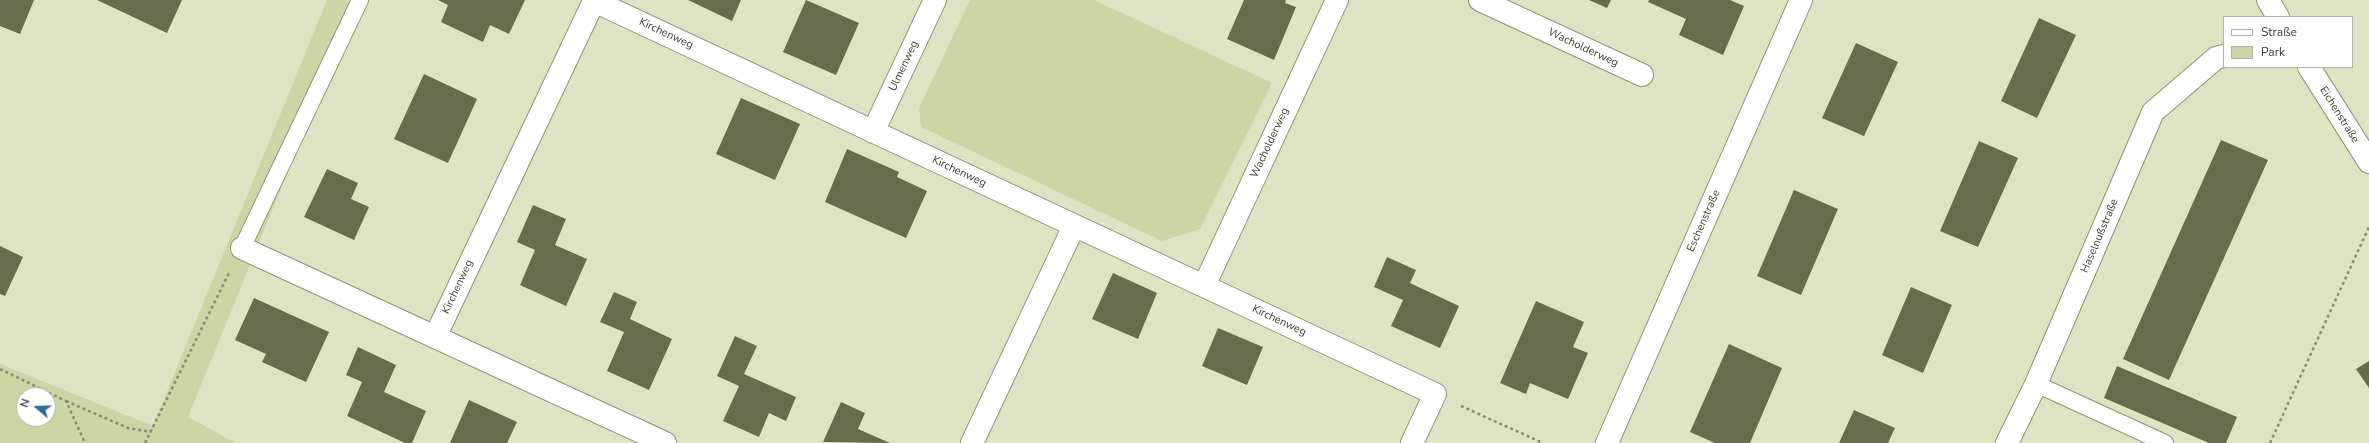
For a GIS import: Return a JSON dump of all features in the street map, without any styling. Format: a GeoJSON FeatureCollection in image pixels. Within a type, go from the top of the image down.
{"type":"FeatureCollection","features":[{"type":"Feature","properties":{"kind":"street","name":"Ulmenweg"},"geometry":{"type":"LineString","coordinates":[[873,132],[935,0]]}},
{"type":"Feature","properties":{"kind":"street","name":"Wacholderweg"},"geometry":{"type":"LineString","coordinates":[[1204,286],[1337,0]]}},
{"type":"Feature","properties":{"kind":"street","name":"Wacholderweg"},"geometry":{"type":"LineString","coordinates":[[1480,0],[1642,75]]}},
{"type":"Feature","properties":{"kind":"street","name":"Eschenstraße"},"geometry":{"type":"LineString","coordinates":[[1607,443],[1802,0]]}},
{"type":"Feature","properties":{"kind":"street"},"geometry":{"type":"LineString","coordinates":[[2268,0],[2277,16]]}},
{"type":"Feature","properties":{"kind":"street","name":"Kirchenweg"},"geometry":{"type":"LineString","coordinates":[[435,337],[594,1],[1435,394]]}},
{"type":"Feature","properties":{"kind":"street","name":"Haselnußstraße"},"geometry":{"type":"LineString","coordinates":[[2007,443],[2036,384],[2153,112],[2216,58],[2223,56]]}},
{"type":"Feature","properties":{"kind":"street","name":"Eichenstraße"},"geometry":{"type":"LineString","coordinates":[[2310,68],[2369,162]]}},
{"type":"Feature","properties":{"kind":"street"},"geometry":{"type":"LineString","coordinates":[[972,443],[1074,226]]}},
{"type":"Feature","properties":{"kind":"street"},"geometry":{"type":"LineString","coordinates":[[242,248],[666,443]]}},
{"type":"Feature","properties":{"kind":"street"},"geometry":{"type":"LineString","coordinates":[[1412,443],[1435,394]]}},
{"type":"Feature","properties":{"kind":"lane"},"geometry":{"type":"LineString","coordinates":[[242,248],[360,0]]}},
{"type":"Feature","properties":{"kind":"lane"},"geometry":{"type":"LineString","coordinates":[[2036,384],[2165,443]]}},
{"type":"Feature","properties":{"kind":"path"},"geometry":{"type":"LineString","coordinates":[[2270,443],[2369,227]]}},
{"type":"Feature","properties":{"kind":"path"},"geometry":{"type":"LineString","coordinates":[[145,443],[242,248]]}},
{"type":"Feature","properties":{"kind":"path"},"geometry":{"type":"LineString","coordinates":[[0,369],[66,401],[128,428],[151,432]]}},
{"type":"Feature","properties":{"kind":"path"},"geometry":{"type":"LineString","coordinates":[[1435,394],[1543,443]]}},
{"type":"Feature","properties":{"kind":"path"},"geometry":{"type":"LineString","coordinates":[[66,401],[85,443]]}},
{"type":"Feature","properties":{"kind":"green space"},"geometry":{"type":"Polygon","coordinates":[[[327,0],[346,0],[355,7],[188,417],[236,443],[0,443],[0,364],[153,426],[327,0]]]}},
{"type":"Feature","properties":{"kind":"green space"},"geometry":{"type":"Polygon","coordinates":[[[970,0],[1094,0],[1272,83],[1200,229],[1162,241],[921,127],[919,108],[970,0]]]}},
{"type":"Feature","properties":{"kind":"building"},"geometry":{"type":"Polygon","coordinates":[[[0,0],[34,0],[20,34],[0,26],[0,0]]]}},
{"type":"Feature","properties":{"kind":"building"},"geometry":{"type":"Polygon","coordinates":[[[97,0],[182,0],[167,33],[97,0]]]}},
{"type":"Feature","properties":{"kind":"building"},"geometry":{"type":"Polygon","coordinates":[[[438,0],[525,0],[509,34],[490,25],[483,42],[441,22],[448,5],[438,0]]]}},
{"type":"Feature","properties":{"kind":"building"},"geometry":{"type":"Polygon","coordinates":[[[688,0],[741,0],[732,21],[688,0]]]}},
{"type":"Feature","properties":{"kind":"building"},"geometry":{"type":"Polygon","coordinates":[[[806,0],[859,23],[836,75],[783,52],[806,0]]]}},
{"type":"Feature","properties":{"kind":"building"},"geometry":{"type":"Polygon","coordinates":[[[1244,0],[1286,0],[1285,3],[1296,7],[1274,60],[1227,39],[1244,0]]]}},
{"type":"Feature","properties":{"kind":"building"},"geometry":{"type":"Polygon","coordinates":[[[1589,0],[1611,0],[1607,8],[1589,0]]]}},
{"type":"Feature","properties":{"kind":"building"},"geometry":{"type":"Polygon","coordinates":[[[1649,0],[1730,0],[1744,6],[1723,55],[1679,35],[1686,19],[1648,2],[1649,0]]]}},
{"type":"Feature","properties":{"kind":"building"},"geometry":{"type":"Polygon","coordinates":[[[2039,18],[2076,35],[2037,118],[2001,101],[2039,18]]]}},
{"type":"Feature","properties":{"kind":"building"},"geometry":{"type":"Polygon","coordinates":[[[1856,43],[1898,62],[1864,136],[1822,118],[1856,43]]]}},
{"type":"Feature","properties":{"kind":"building"},"geometry":{"type":"Polygon","coordinates":[[[424,74],[477,99],[448,163],[394,139],[424,74]]]}},
{"type":"Feature","properties":{"kind":"building"},"geometry":{"type":"Polygon","coordinates":[[[741,98],[800,124],[775,180],[716,154],[741,98]]]}},
{"type":"Feature","properties":{"kind":"building"},"geometry":{"type":"Polygon","coordinates":[[[2221,140],[2268,160],[2169,380],[2123,359],[2221,140]]]}},
{"type":"Feature","properties":{"kind":"building"},"geometry":{"type":"Polygon","coordinates":[[[1979,141],[2018,158],[1978,247],[1940,231],[1979,141]]]}},
{"type":"Feature","properties":{"kind":"building"},"geometry":{"type":"Polygon","coordinates":[[[847,149],[899,172],[897,177],[927,191],[906,238],[825,202],[847,149]]]}},
{"type":"Feature","properties":{"kind":"building"},"geometry":{"type":"Polygon","coordinates":[[[327,169],[358,183],[351,199],[369,207],[354,240],[304,217],[327,169]]]}},
{"type":"Feature","properties":{"kind":"building"},"geometry":{"type":"Polygon","coordinates":[[[1794,190],[1838,209],[1801,295],[1757,276],[1794,190]]]}},
{"type":"Feature","properties":{"kind":"building"},"geometry":{"type":"Polygon","coordinates":[[[533,205],[566,219],[555,245],[587,259],[566,306],[520,285],[535,250],[517,242],[533,205]]]}},
{"type":"Feature","properties":{"kind":"building"},"geometry":{"type":"Polygon","coordinates":[[[0,246],[23,257],[5,296],[0,294],[0,246]]]}},
{"type":"Feature","properties":{"kind":"building"},"geometry":{"type":"Polygon","coordinates":[[[1387,257],[1416,270],[1410,283],[1459,306],[1440,348],[1391,326],[1403,300],[1374,287],[1387,257]]]}},
{"type":"Feature","properties":{"kind":"building"},"geometry":{"type":"Polygon","coordinates":[[[1113,273],[1157,293],[1138,339],[1092,319],[1113,273]]]}},
{"type":"Feature","properties":{"kind":"building"},"geometry":{"type":"Polygon","coordinates":[[[1911,287],[1952,305],[1923,373],[1882,355],[1911,287]]]}},
{"type":"Feature","properties":{"kind":"building"},"geometry":{"type":"Polygon","coordinates":[[[614,292],[637,302],[630,319],[672,339],[649,390],[607,371],[624,332],[600,322],[614,292]]]}},
{"type":"Feature","properties":{"kind":"building"},"geometry":{"type":"Polygon","coordinates":[[[254,298],[329,332],[306,382],[262,362],[266,354],[235,340],[254,298]]]}},
{"type":"Feature","properties":{"kind":"building"},"geometry":{"type":"Polygon","coordinates":[[[1536,301],[1584,322],[1573,347],[1588,353],[1568,399],[1530,383],[1526,394],[1500,383],[1536,301]]]}},
{"type":"Feature","properties":{"kind":"building"},"geometry":{"type":"Polygon","coordinates":[[[1218,328],[1263,347],[1247,385],[1202,366],[1218,328]]]}},
{"type":"Feature","properties":{"kind":"building"},"geometry":{"type":"Polygon","coordinates":[[[735,336],[757,346],[744,374],[796,397],[786,421],[769,413],[759,437],[723,421],[739,386],[717,376],[735,336]]]}},
{"type":"Feature","properties":{"kind":"building"},"geometry":{"type":"Polygon","coordinates":[[[1729,344],[1782,368],[1750,443],[1715,443],[1690,432],[1729,344]]]}},
{"type":"Feature","properties":{"kind":"building"},"geometry":{"type":"Polygon","coordinates":[[[358,347],[396,365],[384,392],[426,411],[412,443],[405,443],[347,416],[362,382],[346,375],[358,347]]]}},
{"type":"Feature","properties":{"kind":"building"},"geometry":{"type":"Polygon","coordinates":[[[2369,361],[2369,388],[2356,369],[2369,361]]]}},
{"type":"Feature","properties":{"kind":"building"},"geometry":{"type":"Polygon","coordinates":[[[2117,366],[2237,417],[2226,443],[2209,443],[2104,398],[2117,366]]]}},
{"type":"Feature","properties":{"kind":"building"},"geometry":{"type":"Polygon","coordinates":[[[469,400],[517,422],[507,443],[450,443],[469,400]]]}},
{"type":"Feature","properties":{"kind":"building"},"geometry":{"type":"Polygon","coordinates":[[[841,402],[865,413],[858,429],[890,443],[823,442],[841,402]]]}},
{"type":"Feature","properties":{"kind":"building"},"geometry":{"type":"Polygon","coordinates":[[[1854,410],[1895,428],[1888,443],[1839,443],[1854,410]]]}}]}
